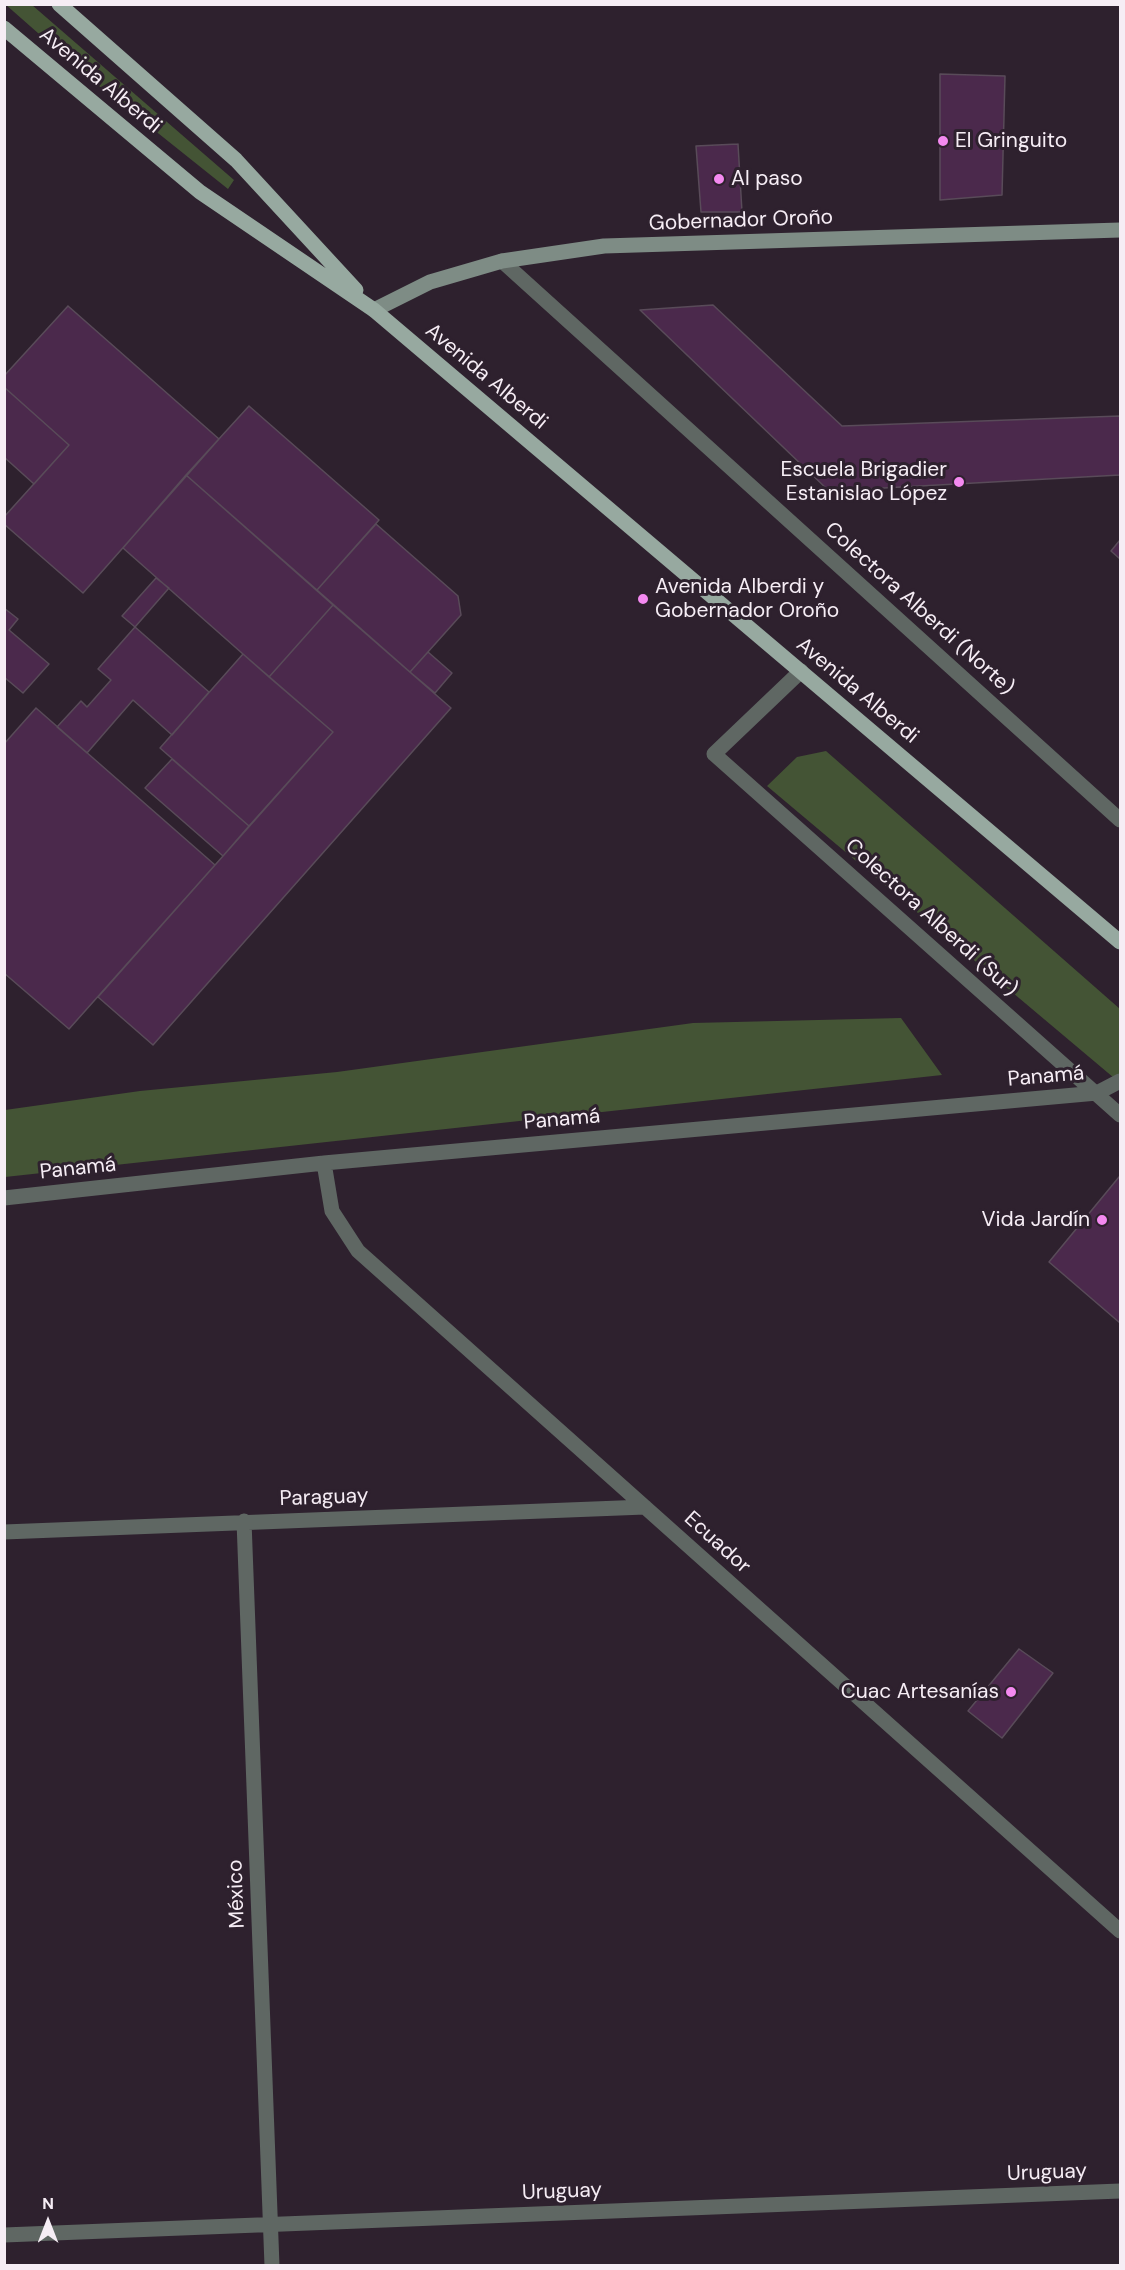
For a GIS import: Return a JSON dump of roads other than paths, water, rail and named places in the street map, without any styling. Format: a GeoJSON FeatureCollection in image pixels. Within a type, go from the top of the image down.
{"type":"FeatureCollection","features":[{"type":"Feature","properties":{"kind":"main road","name":"Avenida Alberdi"},"geometry":{"type":"LineString","coordinates":[[59,4],[236,160],[374,310]]}},
{"type":"Feature","properties":{"kind":"main road","name":"Avenida Alberdi"},"geometry":{"type":"LineString","coordinates":[[4,28],[200,192],[374,310],[1120,942]]}},
{"type":"Feature","properties":{"kind":"street","name":"Gobernador Oroño"},"geometry":{"type":"LineString","coordinates":[[374,310],[430,282],[502,261],[604,246],[1120,231]]}},
{"type":"Feature","properties":{"kind":"street","name":"Colectora Alberdi (Norte)"},"geometry":{"type":"LineString","coordinates":[[502,261],[1120,820]]}},
{"type":"Feature","properties":{"kind":"street","name":"Colectora Alberdi (Sur)"},"geometry":{"type":"LineString","coordinates":[[801,671],[714,754],[1120,1115]]}},
{"type":"Feature","properties":{"kind":"street","name":"Panamá"},"geometry":{"type":"LineString","coordinates":[[4,1198],[324,1163],[1097,1093],[1120,1081]]}},
{"type":"Feature","properties":{"kind":"street","name":"Ecuador"},"geometry":{"type":"LineString","coordinates":[[324,1163],[332,1211],[358,1251],[1120,1931]]}},
{"type":"Feature","properties":{"kind":"street","name":"Paraguay"},"geometry":{"type":"LineString","coordinates":[[4,1532],[645,1507]]}},
{"type":"Feature","properties":{"kind":"street","name":"México"},"geometry":{"type":"LineString","coordinates":[[244,1521],[272,2265]]}},
{"type":"Feature","properties":{"kind":"street","name":"Uruguay"},"geometry":{"type":"LineString","coordinates":[[4,2235],[1120,2191]]}},
{"type":"Feature","properties":{"kind":"place","name":"El Gringuito"},"geometry":{"type":"Point","coordinates":[943,141]}},
{"type":"Feature","properties":{"kind":"place","name":"Al paso"},"geometry":{"type":"Point","coordinates":[719,179]}},
{"type":"Feature","properties":{"kind":"place","name":"Escuela Brigadier Estanislao López"},"geometry":{"type":"Point","coordinates":[959,482]}},
{"type":"Feature","properties":{"kind":"place","name":"Avenida Alberdi y Gobernador Oroño"},"geometry":{"type":"Point","coordinates":[643,599]}},
{"type":"Feature","properties":{"kind":"place","name":"Vida Jardín"},"geometry":{"type":"Point","coordinates":[1102,1220]}},
{"type":"Feature","properties":{"kind":"place","name":"Cuac Artesanías"},"geometry":{"type":"Point","coordinates":[1011,1692]}}]}
